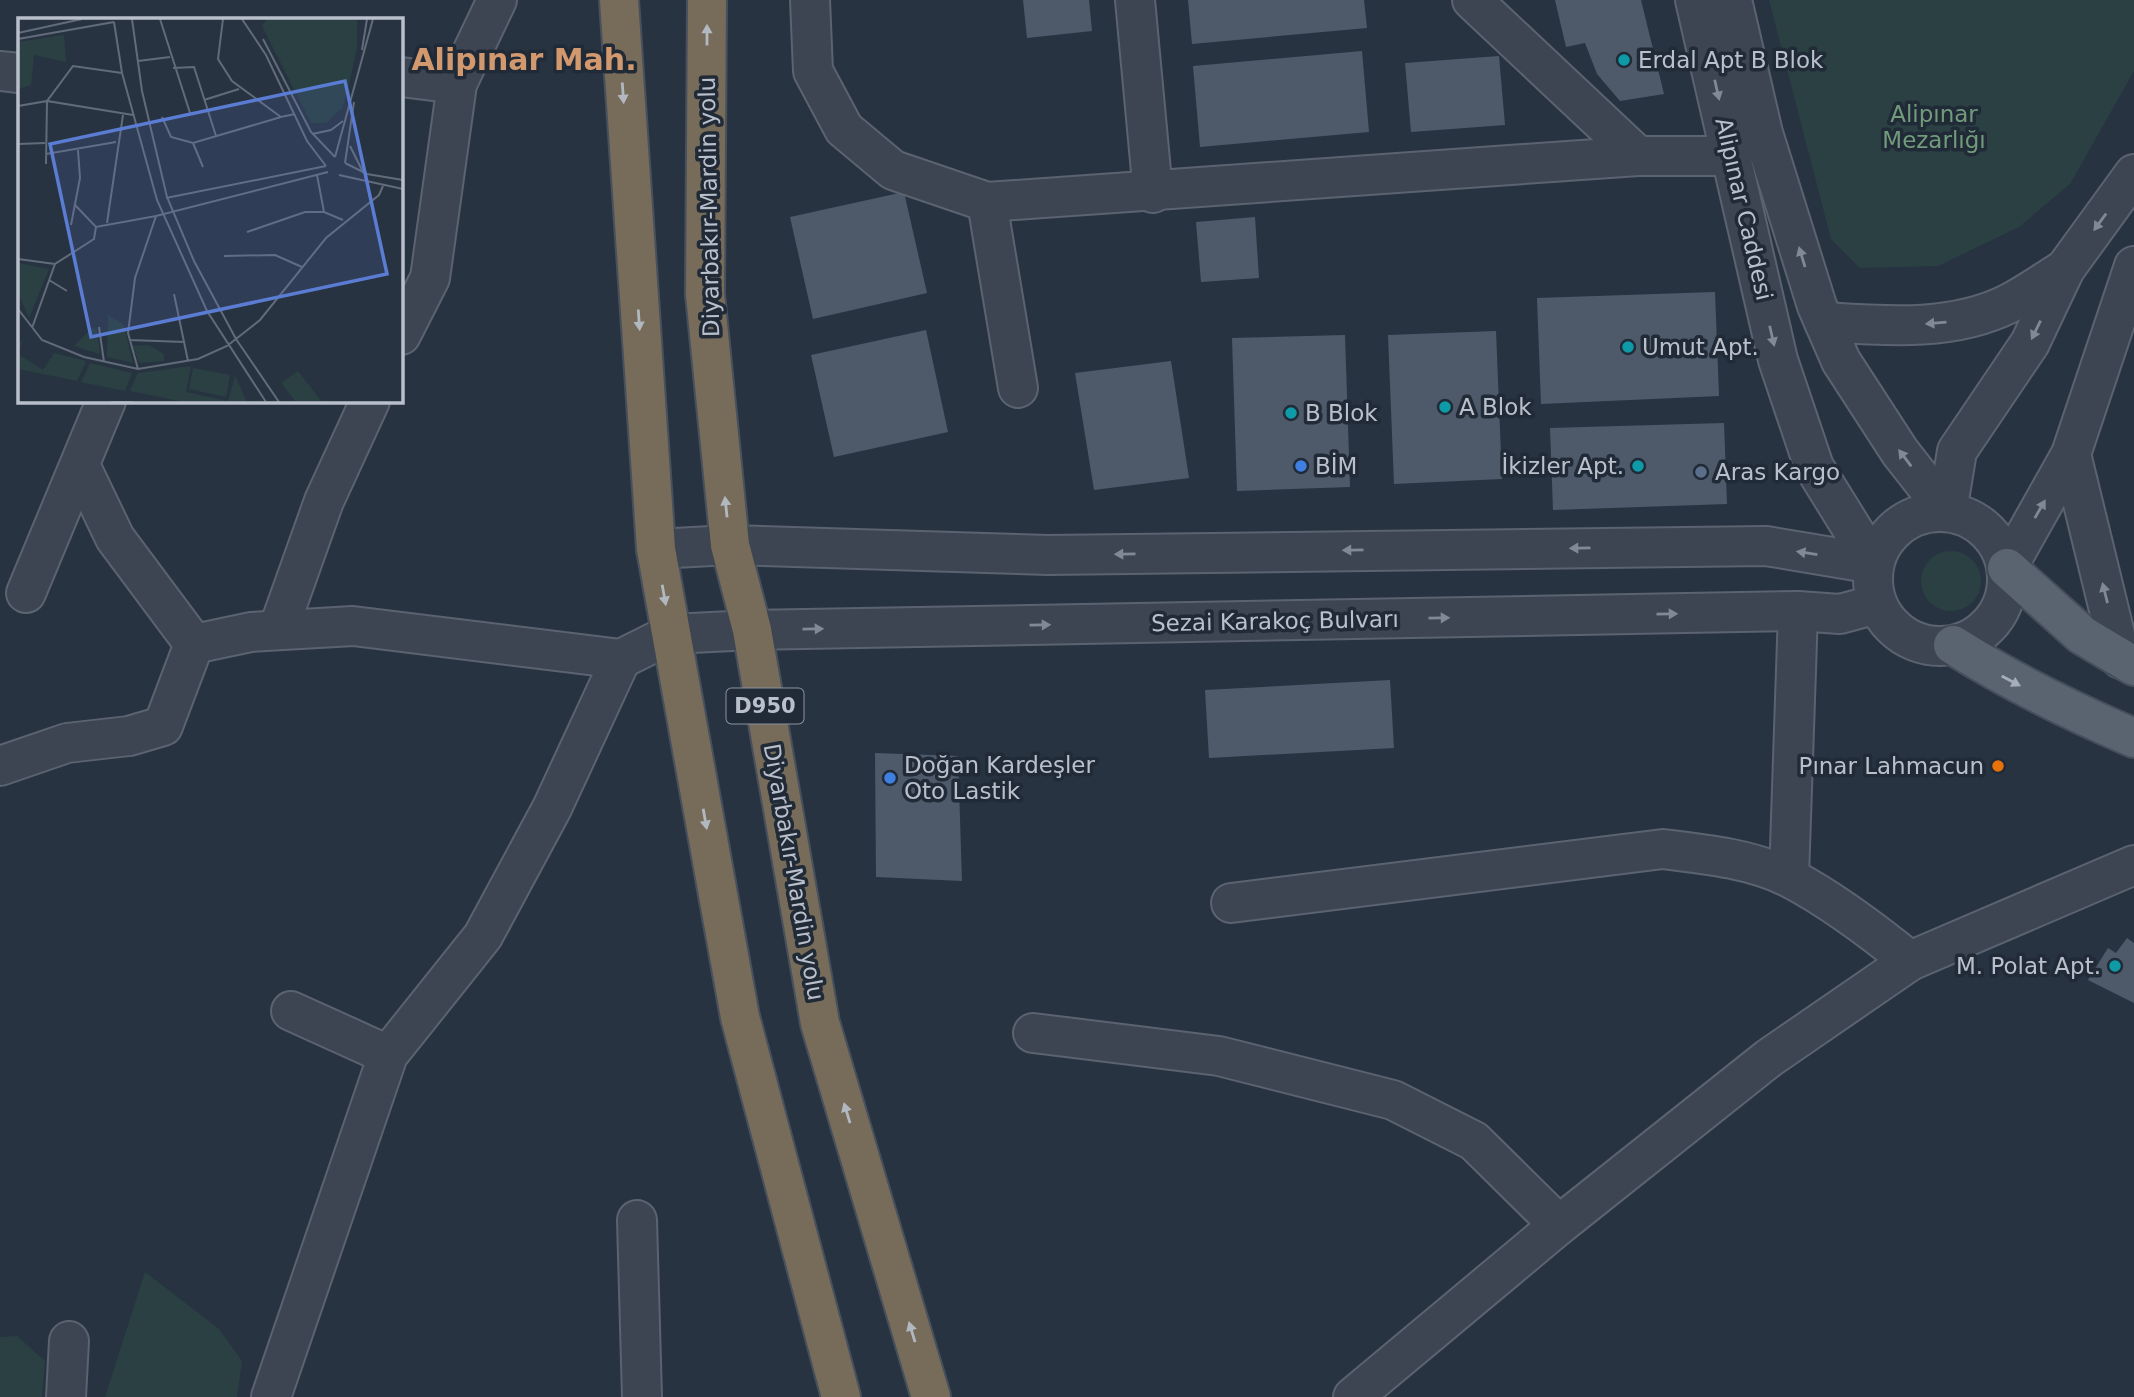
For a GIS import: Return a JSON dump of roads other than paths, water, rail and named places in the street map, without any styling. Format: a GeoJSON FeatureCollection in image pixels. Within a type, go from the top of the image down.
{"type":"FeatureCollection","features":[{"type":"Feature","properties":{"kind":"highway"},"geometry":{"type":"LineString","coordinates":[[619,0],[656,549],[740,1017],[841,1397]]}},
{"type":"Feature","properties":{"kind":"highway","name":"Diyarbakır-Mardin yolu"},"geometry":{"type":"LineString","coordinates":[[708,0],[705,294],[730,545],[752,630],[820,1023],[931,1397]]}},
{"type":"Feature","properties":{"kind":"main road"},"geometry":{"type":"LineString","coordinates":[[2007,568],[2082,635],[2127,663]]}},
{"type":"Feature","properties":{"kind":"main road"},"geometry":{"type":"LineString","coordinates":[[1953,645],[2002,677],[2055,704],[2134,738]]}},
{"type":"Feature","properties":{"kind":"street"},"geometry":{"type":"LineString","coordinates":[[402,333],[430,278],[457,84],[497,0]]}},
{"type":"Feature","properties":{"kind":"street"},"geometry":{"type":"LineString","coordinates":[[810,0],[813,71],[844,129],[893,170],[987,202],[1638,156],[1732,156]]}},
{"type":"Feature","properties":{"kind":"street"},"geometry":{"type":"LineString","coordinates":[[1135,0],[1153,192]]}},
{"type":"Feature","properties":{"kind":"street"},"geometry":{"type":"LineString","coordinates":[[1472,0],[1638,156]]}},
{"type":"Feature","properties":{"kind":"street","name":"Alipınar Caddesi"},"geometry":{"type":"LineString","coordinates":[[1695,0],[1778,360],[1814,467],[1874,564]]}},
{"type":"Feature","properties":{"kind":"street","name":"Alipınar Caddesi"},"geometry":{"type":"LineString","coordinates":[[1732,0],[1763,133],[1824,322],[1841,361],[1900,452],[1947,512]]}},
{"type":"Feature","properties":{"kind":"street"},"geometry":{"type":"LineString","coordinates":[[0,71],[18,73]]}},
{"type":"Feature","properties":{"kind":"street"},"geometry":{"type":"LineString","coordinates":[[402,77],[457,84]]}},
{"type":"Feature","properties":{"kind":"street"},"geometry":{"type":"LineString","coordinates":[[1947,512],[1957,451],[2030,343],[2065,269],[2134,174]]}},
{"type":"Feature","properties":{"kind":"street"},"geometry":{"type":"LineString","coordinates":[[987,202],[1018,388]]}},
{"type":"Feature","properties":{"kind":"street"},"geometry":{"type":"LineString","coordinates":[[2007,568],[2071,454],[2134,266]]}},
{"type":"Feature","properties":{"kind":"street"},"geometry":{"type":"LineString","coordinates":[[1824,322],[1889,327],[1959,321],[2008,304],[2065,269]]}},
{"type":"Feature","properties":{"kind":"street"},"geometry":{"type":"LineString","coordinates":[[26,593],[106,402]]}},
{"type":"Feature","properties":{"kind":"street"},"geometry":{"type":"LineString","coordinates":[[278,630],[324,501],[370,402]]}},
{"type":"Feature","properties":{"kind":"street"},"geometry":{"type":"LineString","coordinates":[[2071,454],[2127,663]]}},
{"type":"Feature","properties":{"kind":"street"},"geometry":{"type":"LineString","coordinates":[[80,465],[115,538],[194,644]]}},
{"type":"Feature","properties":{"kind":"street"},"geometry":{"type":"LineString","coordinates":[[1947,512],[1980,525],[1992,537],[2007,568],[2007,589],[2001,609],[1989,626],[1973,638],[1953,645],[1934,647],[1899,633],[1877,604],[1873,583],[1874,564],[1882,545],[1894,530],[1909,519],[1928,513],[1947,512]]}},
{"type":"Feature","properties":{"kind":"street"},"geometry":{"type":"LineString","coordinates":[[656,549],[730,545],[1048,555],[1766,546],[1874,564]]}},
{"type":"Feature","properties":{"kind":"street","name":"Sezai Karakoç Bulvarı"},"geometry":{"type":"LineString","coordinates":[[671,634],[752,630],[1798,611],[1840,614],[1877,604]]}},
{"type":"Feature","properties":{"kind":"street"},"geometry":{"type":"LineString","coordinates":[[1789,877],[1798,611]]}},
{"type":"Feature","properties":{"kind":"street"},"geometry":{"type":"LineString","coordinates":[[194,644],[251,632],[353,626],[621,659],[671,634]]}},
{"type":"Feature","properties":{"kind":"street"},"geometry":{"type":"LineString","coordinates":[[0,766],[67,743],[129,736],[163,726],[194,644]]}},
{"type":"Feature","properties":{"kind":"street"},"geometry":{"type":"LineString","coordinates":[[271,1397],[388,1055],[483,936],[552,808],[621,659]]}},
{"type":"Feature","properties":{"kind":"street"},"geometry":{"type":"LineString","coordinates":[[1231,903],[1664,849],[1724,857],[1789,877],[1872,931],[1910,961]]}},
{"type":"Feature","properties":{"kind":"street"},"geometry":{"type":"LineString","coordinates":[[1353,1397],[1559,1225],[1769,1058],[1910,961],[2134,865]]}},
{"type":"Feature","properties":{"kind":"street"},"geometry":{"type":"LineString","coordinates":[[291,1011],[388,1055]]}},
{"type":"Feature","properties":{"kind":"street"},"geometry":{"type":"LineString","coordinates":[[1033,1032],[1219,1056],[1393,1100],[1474,1141],[1559,1225]]}},
{"type":"Feature","properties":{"kind":"street"},"geometry":{"type":"LineString","coordinates":[[637,1220],[642,1397]]}},
{"type":"Feature","properties":{"kind":"street"},"geometry":{"type":"LineString","coordinates":[[66,1397],[69,1340]]}},
{"type":"Feature","properties":{"kind":"place","name":"Erdal Apt B Blok"},"geometry":{"type":"Point","coordinates":[1624,60]}},
{"type":"Feature","properties":{"kind":"place","name":"Umut Apt."},"geometry":{"type":"Point","coordinates":[1628,347]}},
{"type":"Feature","properties":{"kind":"place","name":"A Blok"},"geometry":{"type":"Point","coordinates":[1445,407]}},
{"type":"Feature","properties":{"kind":"place","name":"B Blok"},"geometry":{"type":"Point","coordinates":[1291,413]}},
{"type":"Feature","properties":{"kind":"place","name":"BİM"},"geometry":{"type":"Point","coordinates":[1301,466]}},
{"type":"Feature","properties":{"kind":"place","name":"İkizler Apt."},"geometry":{"type":"Point","coordinates":[1638,466]}},
{"type":"Feature","properties":{"kind":"place","name":"Aras Kargo"},"geometry":{"type":"Point","coordinates":[1701,472]}},
{"type":"Feature","properties":{"kind":"place","name":"Pınar Lahmacun"},"geometry":{"type":"Point","coordinates":[1998,766]}},
{"type":"Feature","properties":{"kind":"place","name":"Doğan Kardeşler Oto Lastik"},"geometry":{"type":"Point","coordinates":[890,778]}},
{"type":"Feature","properties":{"kind":"place","name":"M. Polat Apt."},"geometry":{"type":"Point","coordinates":[2115,966]}},
{"type":"Feature","properties":{"kind":"district","name":"Alipınar Mah."},"geometry":{"type":"Point","coordinates":[524,59]}},
{"type":"Feature","properties":{"kind":"park label","name":"Alipınar Mezarlığı"},"geometry":{"type":"Point","coordinates":[1934,127]}}]}
